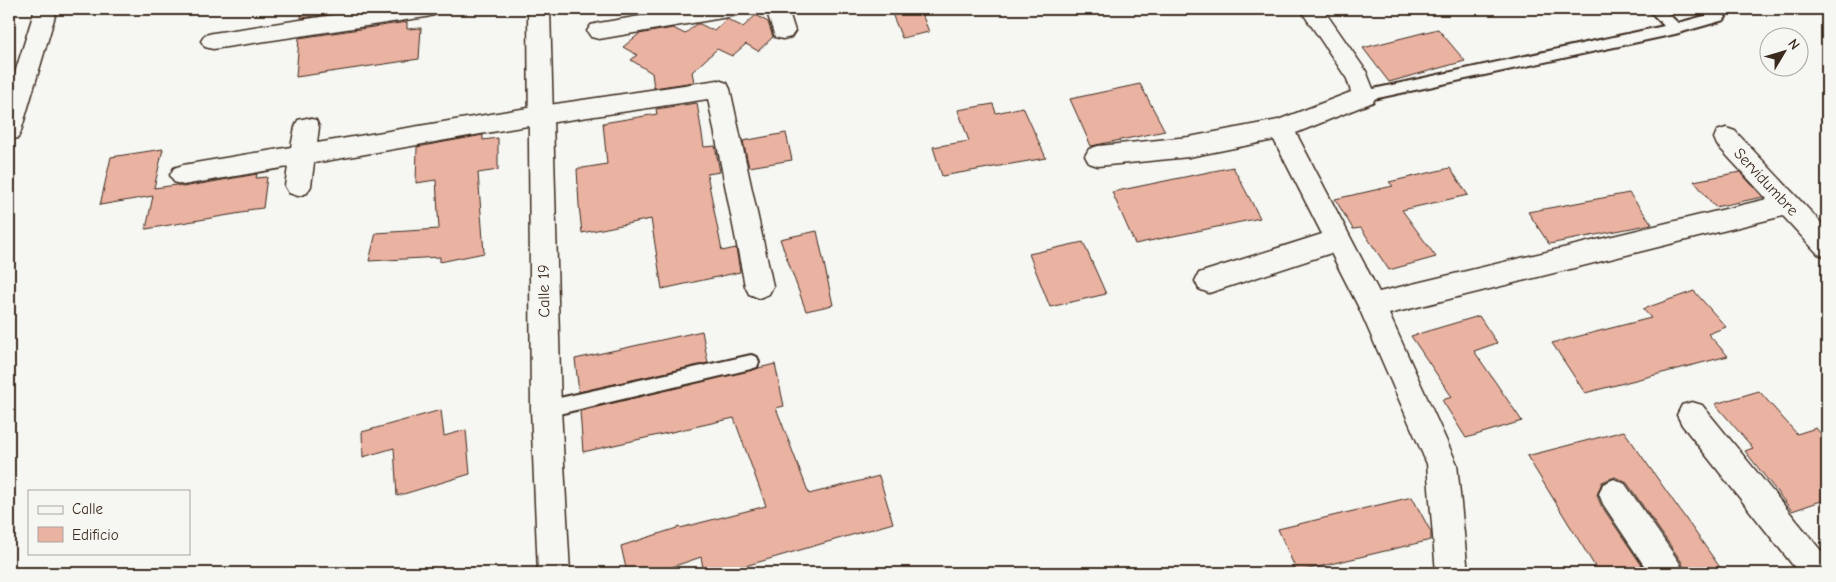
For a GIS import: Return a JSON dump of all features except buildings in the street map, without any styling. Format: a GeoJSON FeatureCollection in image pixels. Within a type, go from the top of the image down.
{"type":"FeatureCollection","features":[{"type":"Feature","properties":{"kind":"street"},"geometry":{"type":"LineString","coordinates":[[9,131],[46,9]]}},
{"type":"Feature","properties":{"kind":"street"},"geometry":{"type":"LineString","coordinates":[[213,40],[426,9]]}},
{"type":"Feature","properties":{"kind":"street","name":"Calle 19"},"geometry":{"type":"LineString","coordinates":[[539,9],[546,409],[554,573]]}},
{"type":"Feature","properties":{"kind":"street"},"geometry":{"type":"LineString","coordinates":[[599,30],[728,9]]}},
{"type":"Feature","properties":{"kind":"street"},"geometry":{"type":"LineString","coordinates":[[777,9],[783,31]]}},
{"type":"Feature","properties":{"kind":"street"},"geometry":{"type":"LineString","coordinates":[[1098,156],[1189,147],[1281,129],[1364,96],[1358,76],[1311,9]]}},
{"type":"Feature","properties":{"kind":"street"},"geometry":{"type":"LineString","coordinates":[[183,175],[718,89],[759,286]]}},
{"type":"Feature","properties":{"kind":"street"},"geometry":{"type":"LineString","coordinates":[[298,186],[307,127]]}},
{"type":"Feature","properties":{"kind":"street"},"geometry":{"type":"LineString","coordinates":[[1281,129],[1372,306],[1442,464],[1452,573]]}},
{"type":"Feature","properties":{"kind":"street","name":"Servidumbre"},"geometry":{"type":"LineString","coordinates":[[1726,138],[1827,246]]}},
{"type":"Feature","properties":{"kind":"street"},"geometry":{"type":"LineString","coordinates":[[1372,306],[1787,205]]}},
{"type":"Feature","properties":{"kind":"street"},"geometry":{"type":"LineString","coordinates":[[1209,281],[1338,240]]}},
{"type":"Feature","properties":{"kind":"street"},"geometry":{"type":"LineString","coordinates":[[1692,414],[1819,573]]}},
{"type":"Feature","properties":{"kind":"street"},"geometry":{"type":"LineString","coordinates":[[1614,494],[1668,573]]}},
{"type":"Feature","properties":{"kind":"lane"},"geometry":{"type":"LineString","coordinates":[[1655,9],[1674,29]]}},
{"type":"Feature","properties":{"kind":"lane"},"geometry":{"type":"LineString","coordinates":[[1364,96],[1674,29],[1719,17],[1710,9]]}},
{"type":"Feature","properties":{"kind":"lane"},"geometry":{"type":"LineString","coordinates":[[546,409],[751,362]]}}]}
